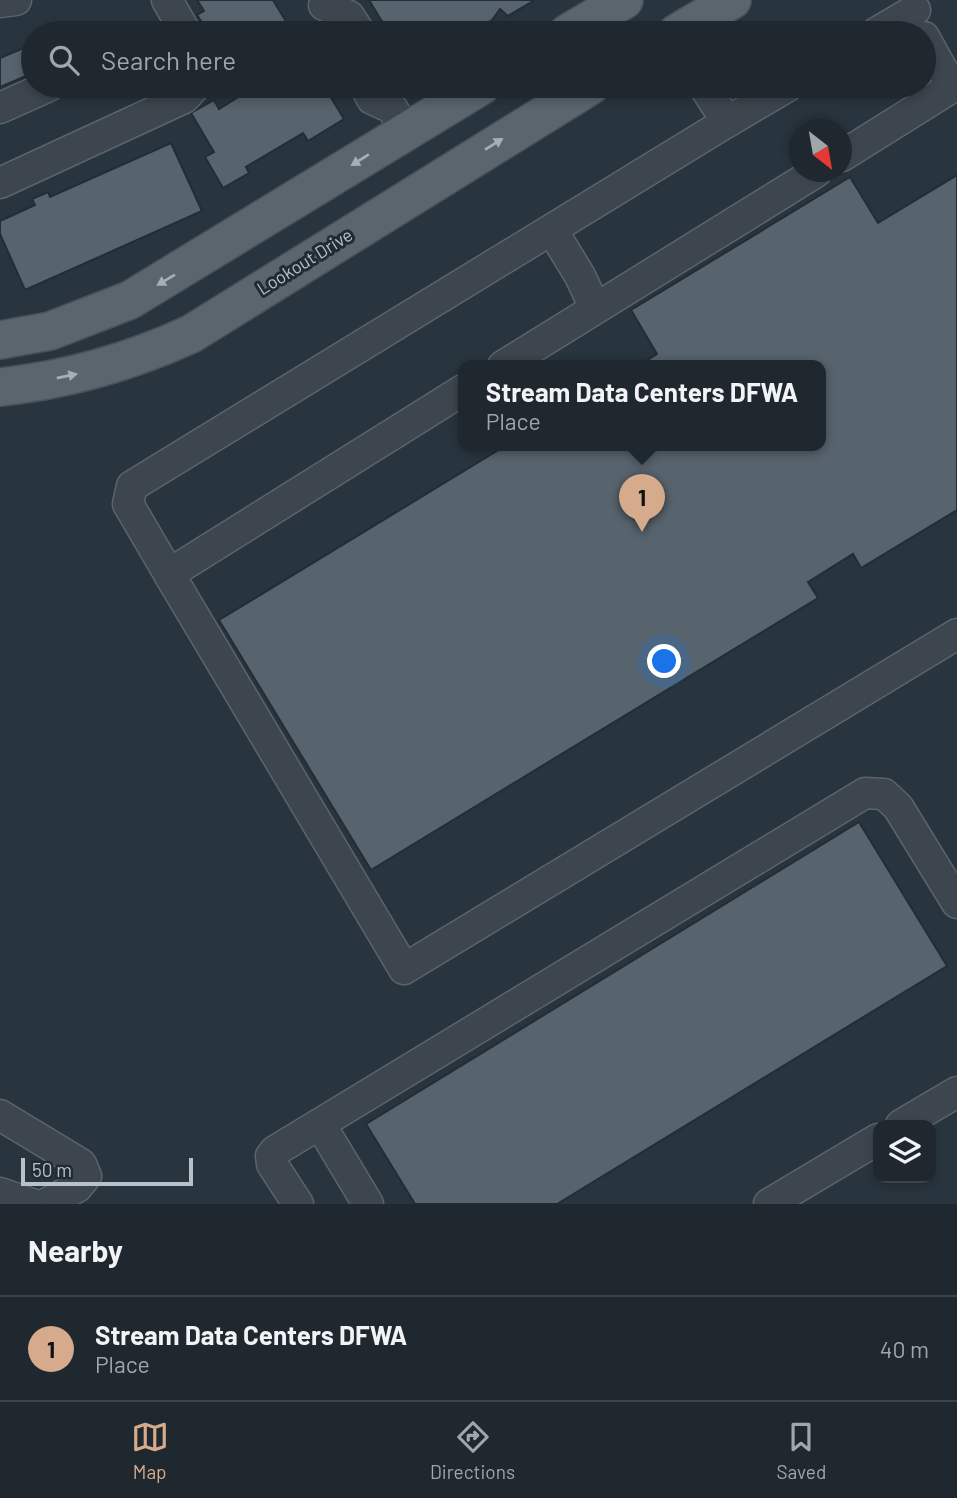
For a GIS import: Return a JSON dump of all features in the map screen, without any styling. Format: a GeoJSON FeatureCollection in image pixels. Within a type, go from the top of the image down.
{"type":"FeatureCollection","features":[{"type":"Feature","properties":{"kind":"main road"},"geometry":{"type":"LineString","coordinates":[[588,21],[624,0]]}},
{"type":"Feature","properties":{"kind":"main road"},"geometry":{"type":"LineString","coordinates":[[697,21],[732,0]]}},
{"type":"Feature","properties":{"kind":"main road"},"geometry":{"type":"LineString","coordinates":[[0,340],[50,331],[130,300],[396,109],[437,98]]}},
{"type":"Feature","properties":{"kind":"main road","name":"Lookout Drive"},"geometry":{"type":"LineString","coordinates":[[0,387],[55,379],[113,365],[191,334],[570,98]]}},
{"type":"Feature","properties":{"kind":"main road"},"geometry":{"type":"LineString","coordinates":[[396,109],[437,180]]}},
{"type":"Feature","properties":{"kind":"street"},"geometry":{"type":"LineString","coordinates":[[0,2],[16,0]]}},
{"type":"Feature","properties":{"kind":"street"},"geometry":{"type":"LineString","coordinates":[[323,2],[328,21]]}},
{"type":"Feature","properties":{"kind":"street"},"geometry":{"type":"LineString","coordinates":[[323,2],[349,16],[352,21]]}},
{"type":"Feature","properties":{"kind":"street"},"geometry":{"type":"LineString","coordinates":[[936,52],[955,85],[936,97]]}},
{"type":"Feature","properties":{"kind":"street"},"geometry":{"type":"LineString","coordinates":[[0,108],[22,98]]}},
{"type":"Feature","properties":{"kind":"street"},"geometry":{"type":"LineString","coordinates":[[0,183],[184,98]]}},
{"type":"Feature","properties":{"kind":"street"},"geometry":{"type":"LineString","coordinates":[[371,98],[396,109]]}},
{"type":"Feature","properties":{"kind":"street"},"geometry":{"type":"LineString","coordinates":[[712,98],[727,122]]}},
{"type":"Feature","properties":{"kind":"street"},"geometry":{"type":"LineString","coordinates":[[768,98],[132,486],[128,504],[404,970],[957,634]]}},
{"type":"Feature","properties":{"kind":"street"},"geometry":{"type":"LineString","coordinates":[[852,150],[934,98]]}},
{"type":"Feature","properties":{"kind":"street"},"geometry":{"type":"LineString","coordinates":[[513,360],[800,182]]}},
{"type":"Feature","properties":{"kind":"street"},"geometry":{"type":"LineString","coordinates":[[552,230],[580,276],[595,308]]}},
{"type":"Feature","properties":{"kind":"street"},"geometry":{"type":"LineString","coordinates":[[169,574],[458,394]]}},
{"type":"Feature","properties":{"kind":"street"},"geometry":{"type":"LineString","coordinates":[[298,1204],[272,1164],[271,1156],[275,1151],[865,793],[884,794],[898,807],[957,903]]}},
{"type":"Feature","properties":{"kind":"street"},"geometry":{"type":"LineString","coordinates":[[909,1120],[957,1092]]}},
{"type":"Feature","properties":{"kind":"street"},"geometry":{"type":"LineString","coordinates":[[0,1115],[81,1164],[85,1170],[86,1176],[77,1187],[46,1204]]}},
{"type":"Feature","properties":{"kind":"street"},"geometry":{"type":"LineString","coordinates":[[320,1124],[368,1204]]}},
{"type":"Feature","properties":{"kind":"street"},"geometry":{"type":"LineString","coordinates":[[769,1204],[873,1142]]}},
{"type":"Feature","properties":{"kind":"street"},"geometry":{"type":"LineString","coordinates":[[0,1193],[32,1204]]}},
{"type":"Feature","properties":{"kind":"building"},"geometry":{"type":"Polygon","coordinates":[[[197,0],[273,0],[286,21],[201,21],[197,15],[204,11],[197,0]]]}},
{"type":"Feature","properties":{"kind":"building"},"geometry":{"type":"Polygon","coordinates":[[[369,0],[533,1],[508,16],[500,9],[490,21],[382,21],[369,0]]]}},
{"type":"Feature","properties":{"kind":"building"},"geometry":{"type":"Polygon","coordinates":[[[21,49],[21,78],[0,87],[0,58],[21,49]]]}},
{"type":"Feature","properties":{"kind":"building"},"geometry":{"type":"Polygon","coordinates":[[[237,98],[331,98],[344,119],[308,141],[303,133],[246,167],[249,173],[223,188],[205,157],[214,152],[191,113],[214,100],[219,109],[237,98]]]}},
{"type":"Feature","properties":{"kind":"building"},"geometry":{"type":"Polygon","coordinates":[[[171,143],[202,211],[25,290],[0,234],[0,221],[35,205],[32,199],[48,192],[50,197],[171,143]]]}},
{"type":"Feature","properties":{"kind":"building"},"geometry":{"type":"Polygon","coordinates":[[[957,175],[957,510],[861,568],[853,554],[808,582],[818,598],[371,870],[219,620],[497,451],[826,451],[826,360],[648,360],[657,354],[631,310],[842,182],[852,180],[878,223],[957,175]]]}},
{"type":"Feature","properties":{"kind":"building"},"geometry":{"type":"Polygon","coordinates":[[[859,822],[947,966],[557,1204],[415,1204],[366,1124],[859,822]]]}},
{"type":"Feature","properties":{"kind":"place","name":"Stream Data Centers DFWA"},"geometry":{"type":"Point","coordinates":[642,532]}}]}
